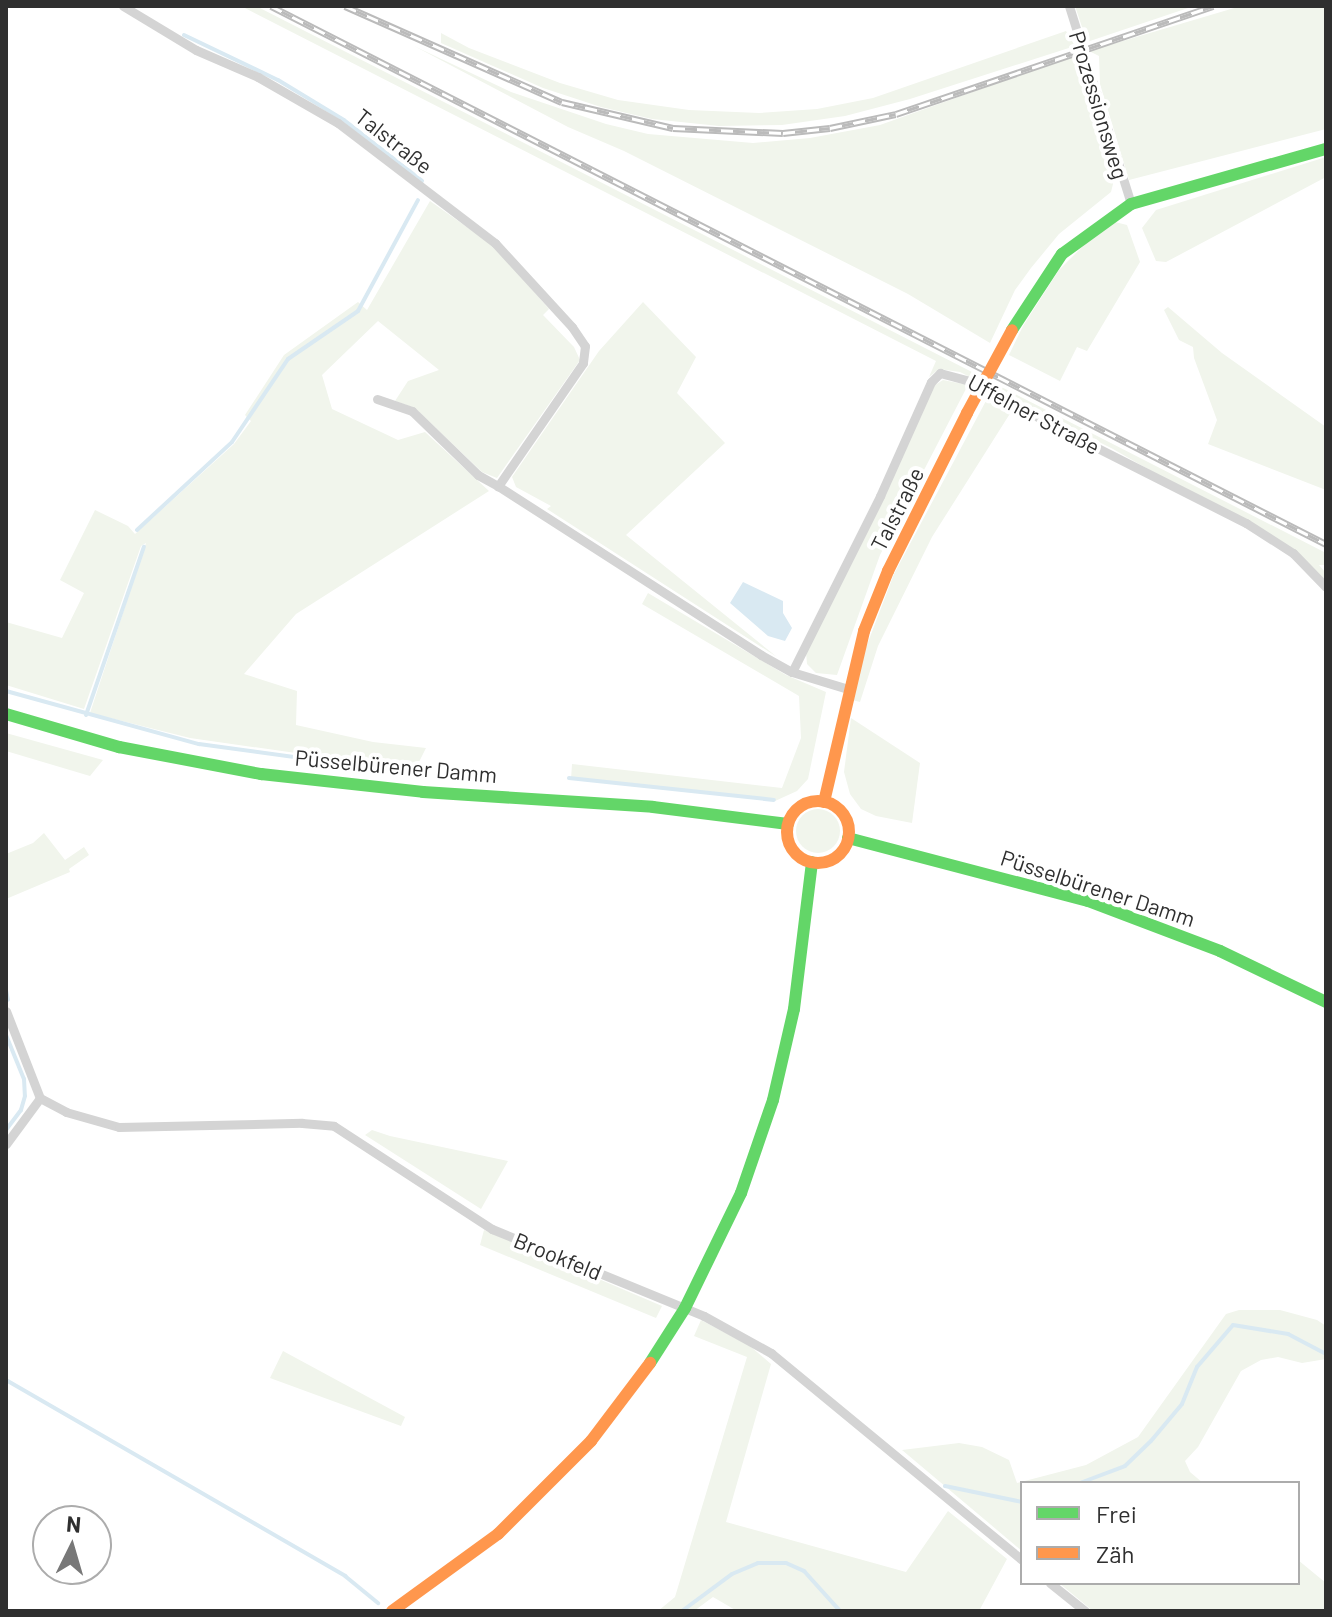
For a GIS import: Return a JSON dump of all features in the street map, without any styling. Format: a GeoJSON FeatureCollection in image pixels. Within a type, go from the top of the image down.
{"type":"FeatureCollection","features":[{"type":"Feature","properties":{"kind":"street","name":"Talstraße"},"geometry":{"type":"LineString","coordinates":[[123,6],[196,50],[258,77],[338,123],[495,243],[572,327],[585,346],[583,363],[498,486]]}},
{"type":"Feature","properties":{"kind":"street","name":"Prozessionsweg"},"geometry":{"type":"LineString","coordinates":[[1069,6],[1131,204]]}},
{"type":"Feature","properties":{"kind":"street","name":"Talstraße"},"geometry":{"type":"LineString","coordinates":[[824,802],[864,631],[888,571],[1012,330],[1062,254],[1107,218],[1131,204],[1326,149]]}},
{"type":"Feature","properties":{"kind":"street","name":"Uffelner Straße"},"geometry":{"type":"LineString","coordinates":[[792,672],[880,496],[931,382],[940,373],[978,383],[1050,424],[1246,523],[1293,553],[1326,587]]}},
{"type":"Feature","properties":{"kind":"street"},"geometry":{"type":"LineString","coordinates":[[377,399],[412,411],[478,475],[792,672],[848,689]]}},
{"type":"Feature","properties":{"kind":"street","name":"Püsselbürener Damm"},"geometry":{"type":"LineString","coordinates":[[6,714],[119,747],[261,774],[423,792],[653,807],[788,824]]}},
{"type":"Feature","properties":{"kind":"street"},"geometry":{"type":"LineString","coordinates":[[824,802],[833,805],[846,819],[848,838],[845,847],[831,860],[812,862],[802,859],[789,844],[788,824],[798,809],[824,802]]}},
{"type":"Feature","properties":{"kind":"street","name":"Püsselbürener Damm"},"geometry":{"type":"LineString","coordinates":[[848,838],[1088,901],[1220,951],[1326,1002]]}},
{"type":"Feature","properties":{"kind":"street"},"geometry":{"type":"LineString","coordinates":[[392,1611],[498,1534],[591,1441],[640,1378],[685,1308],[741,1193],[773,1100],[794,1009],[812,862]]}},
{"type":"Feature","properties":{"kind":"street"},"geometry":{"type":"LineString","coordinates":[[6,1011],[40,1098],[6,1144]]}},
{"type":"Feature","properties":{"kind":"street","name":"Brookfeld"},"geometry":{"type":"LineString","coordinates":[[40,1098],[66,1112],[119,1127],[302,1123],[334,1126],[492,1229],[685,1308],[771,1353],[1020,1558]]}},
{"type":"Feature","properties":{"kind":"street"},"geometry":{"type":"LineString","coordinates":[[1052,1585],[1085,1611]]}},
{"type":"Feature","properties":{"kind":"shaded area"},"geometry":{"type":"Polygon","coordinates":[[[241,6],[256,6],[1326,553],[1326,565],[1319,565],[1326,573],[1326,581],[1301,557],[1113,449],[960,372],[939,369],[929,377],[936,361],[241,6]]]}},
{"type":"Feature","properties":{"kind":"shaded area"},"geometry":{"type":"Polygon","coordinates":[[[1075,6],[1194,6],[1087,42],[1089,33],[1082,27],[1075,6]]]}},
{"type":"Feature","properties":{"kind":"shaded area"},"geometry":{"type":"Polygon","coordinates":[[[1241,6],[1326,6],[1326,129],[1129,180],[1100,84],[1099,56],[1089,51],[1241,6]]]}},
{"type":"Feature","properties":{"kind":"shaded area"},"geometry":{"type":"Polygon","coordinates":[[[1066,31],[1075,46],[910,99],[845,116],[782,125],[719,126],[652,119],[601,107],[543,88],[441,43],[441,33],[469,48],[560,83],[618,100],[689,110],[759,113],[817,109],[873,98],[1066,31]]]}},
{"type":"Feature","properties":{"kind":"shaded area"},"geometry":{"type":"Polygon","coordinates":[[[414,46],[511,92],[606,124],[648,134],[753,143],[810,138],[880,125],[1079,54],[1076,72],[1082,71],[1113,184],[1111,192],[1059,234],[1031,268],[1015,290],[990,343],[908,294],[624,151],[568,127],[414,46]]]}},
{"type":"Feature","properties":{"kind":"shaded area"},"geometry":{"type":"Polygon","coordinates":[[[1326,157],[1326,177],[1166,262],[1156,261],[1142,228],[1156,210],[1326,157]]]}},
{"type":"Feature","properties":{"kind":"shaded area"},"geometry":{"type":"Polygon","coordinates":[[[430,201],[495,247],[549,309],[543,315],[574,347],[580,360],[497,478],[482,472],[415,408],[395,401],[408,381],[439,370],[378,321],[322,375],[332,409],[398,440],[425,432],[489,491],[296,614],[244,674],[297,691],[296,725],[373,742],[426,748],[415,770],[190,738],[90,713],[146,543],[141,546],[84,709],[6,685],[6,622],[62,638],[84,593],[60,580],[95,510],[128,526],[135,534],[234,444],[251,421],[245,415],[284,355],[358,302],[367,310],[430,201]]]}},
{"type":"Feature","properties":{"kind":"shaded area"},"geometry":{"type":"Polygon","coordinates":[[[1115,222],[1127,225],[1140,262],[1087,351],[1077,347],[1060,381],[1009,355],[1023,326],[1059,270],[1090,239],[1115,222]]]}},
{"type":"Feature","properties":{"kind":"shaded area"},"geometry":{"type":"Polygon","coordinates":[[[643,302],[696,357],[677,393],[725,443],[626,535],[777,657],[547,509],[551,506],[516,487],[512,477],[599,351],[643,302]]]}},
{"type":"Feature","properties":{"kind":"shaded area"},"geometry":{"type":"Polygon","coordinates":[[[1168,307],[1222,353],[1326,427],[1326,490],[1208,444],[1217,420],[1194,358],[1193,347],[1179,340],[1164,310],[1168,307]]]}},
{"type":"Feature","properties":{"kind":"shaded area"},"geometry":{"type":"Polygon","coordinates":[[[943,380],[968,385],[880,555],[837,675],[816,673],[807,664],[806,652],[932,387],[943,380]]]}},
{"type":"Feature","properties":{"kind":"shaded area"},"geometry":{"type":"Polygon","coordinates":[[[988,397],[1011,412],[932,537],[878,646],[860,702],[852,700],[860,663],[894,574],[988,397]]]}},
{"type":"Feature","properties":{"kind":"shaded area"},"geometry":{"type":"Polygon","coordinates":[[[743,582],[783,601],[783,613],[792,628],[785,641],[768,636],[730,603],[743,582]]]}},
{"type":"Feature","properties":{"kind":"shaded area"},"geometry":{"type":"Polygon","coordinates":[[[648,593],[786,675],[826,692],[808,779],[797,791],[775,801],[571,779],[572,764],[782,788],[801,738],[799,696],[642,604],[648,593]]]}},
{"type":"Feature","properties":{"kind":"shaded area"},"geometry":{"type":"Polygon","coordinates":[[[851,718],[920,763],[912,823],[876,816],[861,809],[850,794],[844,772],[851,718]]]}},
{"type":"Feature","properties":{"kind":"shaded area"},"geometry":{"type":"Polygon","coordinates":[[[6,733],[103,760],[90,776],[6,751],[6,733]]]}},
{"type":"Feature","properties":{"kind":"shaded area"},"geometry":{"type":"Polygon","coordinates":[[[818,809],[833,816],[840,831],[833,846],[818,853],[803,846],[796,831],[803,816],[818,809]]]}},
{"type":"Feature","properties":{"kind":"shaded area"},"geometry":{"type":"Polygon","coordinates":[[[44,833],[65,860],[84,847],[89,855],[69,869],[70,872],[6,899],[6,854],[33,843],[44,833]]]}},
{"type":"Feature","properties":{"kind":"shaded area"},"geometry":{"type":"Polygon","coordinates":[[[372,1130],[508,1161],[481,1209],[365,1135],[372,1130]]]}},
{"type":"Feature","properties":{"kind":"shaded area"},"geometry":{"type":"Polygon","coordinates":[[[484,1230],[662,1306],[656,1318],[480,1245],[484,1230]]]}},
{"type":"Feature","properties":{"kind":"shaded area"},"geometry":{"type":"Polygon","coordinates":[[[1239,1310],[1280,1310],[1317,1320],[1326,1326],[1326,1359],[1302,1363],[1278,1357],[1261,1360],[1241,1371],[1198,1447],[1185,1461],[1190,1472],[1201,1481],[1025,1481],[1086,1465],[1138,1437],[1226,1314],[1239,1310]]]}},
{"type":"Feature","properties":{"kind":"shaded area"},"geometry":{"type":"Polygon","coordinates":[[[701,1320],[750,1346],[771,1364],[726,1522],[906,1572],[948,1511],[1007,1559],[979,1611],[737,1611],[713,1597],[694,1611],[658,1611],[675,1597],[747,1357],[694,1336],[701,1320]]]}},
{"type":"Feature","properties":{"kind":"shaded area"},"geometry":{"type":"Polygon","coordinates":[[[283,1351],[405,1417],[401,1426],[270,1378],[283,1351]]]}},
{"type":"Feature","properties":{"kind":"shaded area"},"geometry":{"type":"Polygon","coordinates":[[[959,1443],[982,1447],[1009,1460],[1017,1483],[1020,1482],[1020,1549],[902,1450],[959,1443]]]}},
{"type":"Feature","properties":{"kind":"shaded area"},"geometry":{"type":"Polygon","coordinates":[[[1300,1562],[1326,1583],[1326,1611],[1093,1611],[1061,1585],[1300,1585],[1300,1562]]]}},
{"type":"Feature","properties":{"kind":"waterway"},"geometry":{"type":"LineString","coordinates":[[184,35],[278,80],[344,120],[422,181]]}},
{"type":"Feature","properties":{"kind":"waterway"},"geometry":{"type":"LineString","coordinates":[[137,530],[232,442],[288,359],[358,311],[418,200]]}},
{"type":"Feature","properties":{"kind":"waterway"},"geometry":{"type":"LineString","coordinates":[[86,715],[144,547]]}},
{"type":"Feature","properties":{"kind":"waterway"},"geometry":{"type":"LineString","coordinates":[[6,691],[199,744],[410,773]]}},
{"type":"Feature","properties":{"kind":"waterway"},"geometry":{"type":"LineString","coordinates":[[569,778],[774,800]]}},
{"type":"Feature","properties":{"kind":"waterway"},"geometry":{"type":"LineString","coordinates":[[6,990],[8,1000]]}},
{"type":"Feature","properties":{"kind":"waterway"},"geometry":{"type":"LineString","coordinates":[[6,1035],[24,1079],[25,1096],[21,1110],[6,1130]]}},
{"type":"Feature","properties":{"kind":"waterway"},"geometry":{"type":"LineString","coordinates":[[1085,1481],[1125,1466],[1151,1441],[1182,1404],[1197,1367],[1233,1325],[1288,1334],[1326,1354]]}},
{"type":"Feature","properties":{"kind":"waterway"},"geometry":{"type":"LineString","coordinates":[[6,1380],[345,1576],[378,1603]]}},
{"type":"Feature","properties":{"kind":"waterway"},"geometry":{"type":"LineString","coordinates":[[945,1486],[1020,1502]]}},
{"type":"Feature","properties":{"kind":"waterway"},"geometry":{"type":"LineString","coordinates":[[682,1611],[732,1574],[758,1563],[786,1563],[804,1571],[840,1611]]}},
{"type":"Feature","properties":{"kind":"railway"},"geometry":{"type":"LineString","coordinates":[[271,6],[1326,544]]}},
{"type":"Feature","properties":{"kind":"railway"},"geometry":{"type":"LineString","coordinates":[[345,6],[562,102],[673,128],[783,133],[830,128],[896,114],[1213,6]]}},
{"type":"Feature","properties":{"kind":"traffic: fast"},"geometry":{"type":"LineString","coordinates":[[1012,330],[1062,254],[1131,204],[1326,149]]}},
{"type":"Feature","properties":{"kind":"traffic: fast"},"geometry":{"type":"LineString","coordinates":[[6,714],[119,747],[261,774],[423,792],[653,807],[788,824]]}},
{"type":"Feature","properties":{"kind":"traffic: fast"},"geometry":{"type":"LineString","coordinates":[[848,838],[1088,901],[1220,951],[1326,1002]]}},
{"type":"Feature","properties":{"kind":"traffic: fast"},"geometry":{"type":"LineString","coordinates":[[650,1363],[685,1308],[741,1193],[773,1100],[794,1009],[812,862]]}},
{"type":"Feature","properties":{"kind":"traffic: slow"},"geometry":{"type":"LineString","coordinates":[[967,413],[1012,330]]}},
{"type":"Feature","properties":{"kind":"traffic: slow"},"geometry":{"type":"LineString","coordinates":[[824,802],[864,631],[888,571],[967,413]]}},
{"type":"Feature","properties":{"kind":"traffic: slow"},"geometry":{"type":"LineString","coordinates":[[818,801],[840,810],[849,832],[840,854],[818,863],[796,854],[787,832],[796,810],[818,801]]}},
{"type":"Feature","properties":{"kind":"traffic: slow"},"geometry":{"type":"LineString","coordinates":[[392,1611],[498,1534],[591,1441],[650,1363]]}}]}
